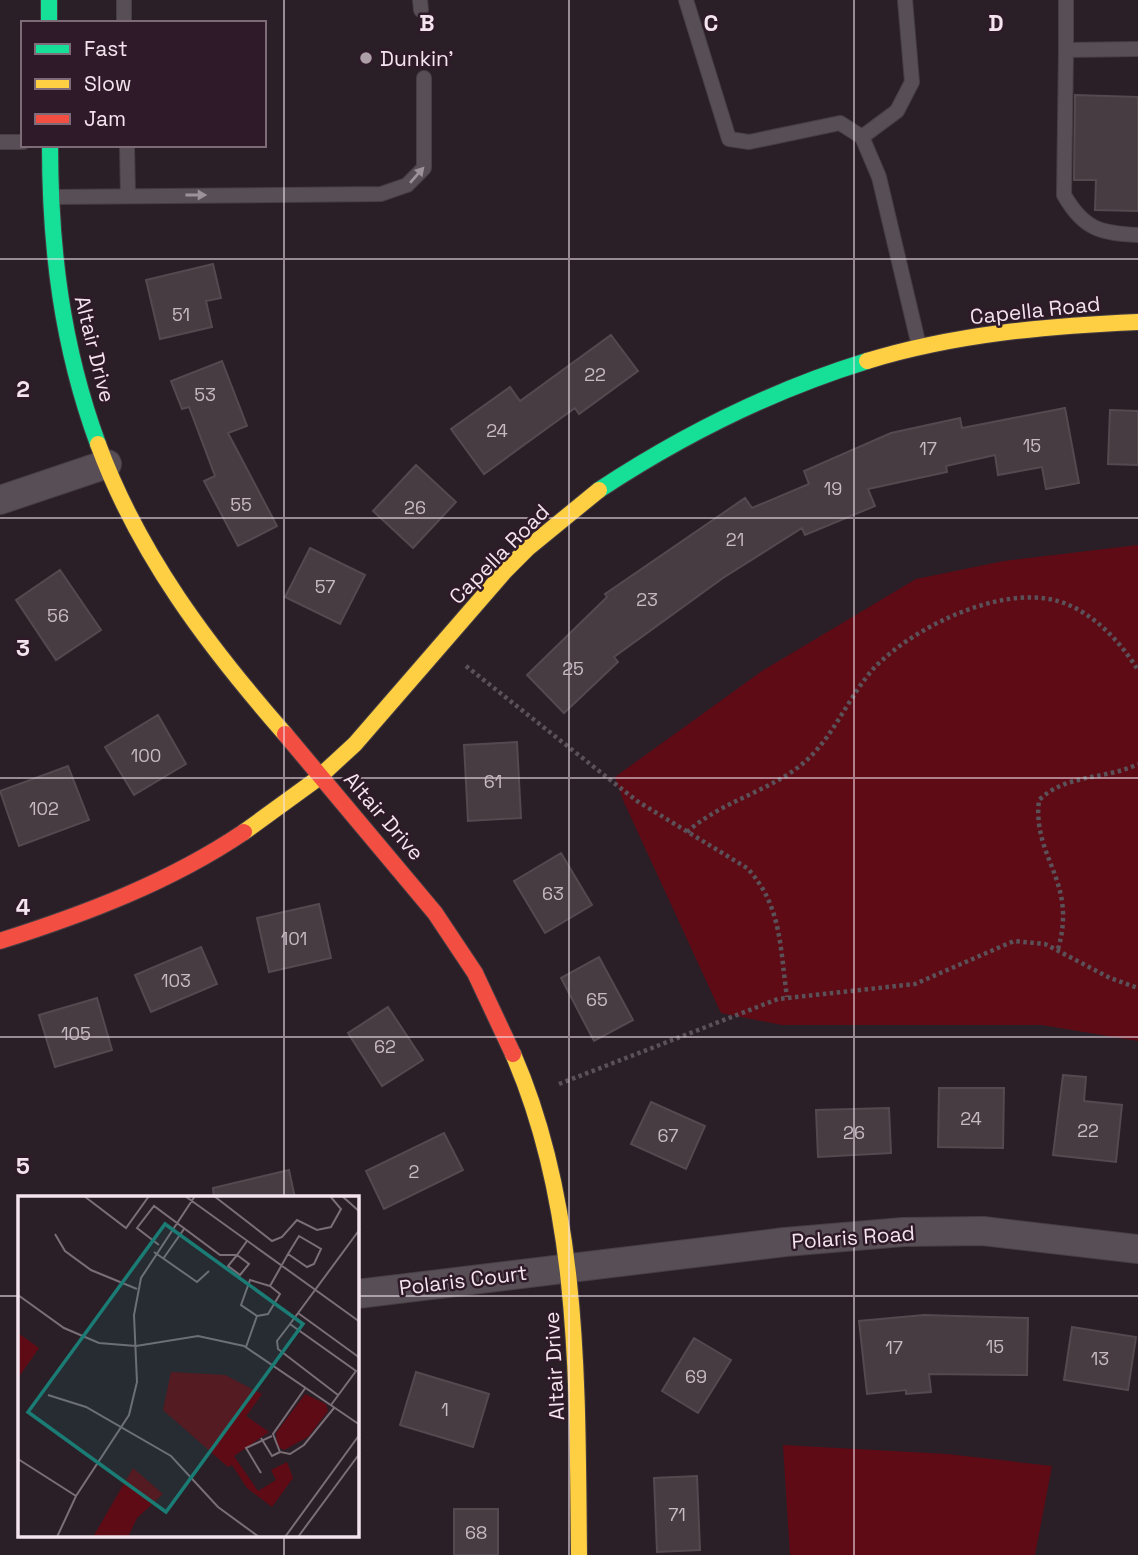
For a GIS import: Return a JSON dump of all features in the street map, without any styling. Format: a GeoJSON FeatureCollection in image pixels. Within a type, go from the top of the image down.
{"type":"FeatureCollection","features":[{"type":"Feature","properties":{"kind":"street"},"geometry":{"type":"LineString","coordinates":[[49,0],[49,21]]}},
{"type":"Feature","properties":{"kind":"street","name":"Altair Drive"},"geometry":{"type":"LineString","coordinates":[[50,147],[53,247],[63,322],[80,387],[107,464],[140,536],[190,618],[407,876],[449,932],[491,1002],[529,1096],[555,1178],[569,1267],[577,1346],[579,1555]]}},
{"type":"Feature","properties":{"kind":"street","name":"Capella Road"},"geometry":{"type":"LineString","coordinates":[[0,941],[79,916],[155,884],[277,810],[355,744],[483,595],[528,548],[572,512],[677,440],[782,390],[844,368],[919,347],[1038,327],[1138,322]]}},
{"type":"Feature","properties":{"kind":"street"},"geometry":{"type":"LineString","coordinates":[[0,500],[107,464]]}},
{"type":"Feature","properties":{"kind":"street","name":"Polaris Road"},"geometry":{"type":"LineString","coordinates":[[569,1267],[823,1238],[945,1230],[1028,1235],[1138,1249]]}},
{"type":"Feature","properties":{"kind":"street","name":"Polaris Court"},"geometry":{"type":"LineString","coordinates":[[359,1294],[569,1267]]}},
{"type":"Feature","properties":{"kind":"lane"},"geometry":{"type":"LineString","coordinates":[[124,0],[124,21]]}},
{"type":"Feature","properties":{"kind":"lane"},"geometry":{"type":"LineString","coordinates":[[686,0],[729,139],[749,142],[839,123],[862,137],[879,177],[919,347]]}},
{"type":"Feature","properties":{"kind":"lane"},"geometry":{"type":"LineString","coordinates":[[862,137],[897,111],[912,82],[905,0]]}},
{"type":"Feature","properties":{"kind":"lane"},"geometry":{"type":"LineString","coordinates":[[1066,0],[1065,195],[1073,210],[1089,226],[1106,234],[1138,235]]}},
{"type":"Feature","properties":{"kind":"lane"},"geometry":{"type":"LineString","coordinates":[[1066,50],[1138,49]]}},
{"type":"Feature","properties":{"kind":"lane"},"geometry":{"type":"LineString","coordinates":[[50,197],[382,194],[398,190],[424,167],[424,78]]}},
{"type":"Feature","properties":{"kind":"lane"},"geometry":{"type":"LineString","coordinates":[[0,142],[21,142]]}},
{"type":"Feature","properties":{"kind":"lane"},"geometry":{"type":"LineString","coordinates":[[127,147],[128,196]]}},
{"type":"Feature","properties":{"kind":"path"},"geometry":{"type":"LineString","coordinates":[[687,832],[706,815],[782,776],[808,759],[873,669],[915,634],[949,617],[1014,599],[1057,601],[1097,620],[1138,670]]}},
{"type":"Feature","properties":{"kind":"path"},"geometry":{"type":"LineString","coordinates":[[441,646],[637,801],[747,868],[768,894],[774,912],[787,998]]}},
{"type":"Feature","properties":{"kind":"path"},"geometry":{"type":"LineString","coordinates":[[1058,949],[1064,928],[1064,908],[1061,888],[1039,832],[1039,800],[1049,790],[1070,781],[1138,764]]}},
{"type":"Feature","properties":{"kind":"path"},"geometry":{"type":"LineString","coordinates":[[529,1096],[787,998],[915,984],[1014,941],[1031,940],[1058,949],[1110,978],[1138,988]]}},
{"type":"Feature","properties":{"kind":"shaded area"},"geometry":{"type":"Polygon","coordinates":[[[1138,545],[1138,1041],[1042,1025],[782,1025],[721,1013],[623,800],[615,777],[762,671],[916,579],[1004,561],[1138,545]]]}},
{"type":"Feature","properties":{"kind":"shaded area"},"geometry":{"type":"Polygon","coordinates":[[[783,1445],[947,1454],[1052,1466],[1035,1555],[790,1555],[783,1445]]]}},
{"type":"Feature","properties":{"kind":"building"},"geometry":{"type":"Polygon","coordinates":[[[1075,95],[1138,97],[1138,211],[1095,210],[1096,180],[1074,180],[1075,95]]]}},
{"type":"Feature","properties":{"kind":"building"},"geometry":{"type":"Polygon","coordinates":[[[213,264],[221,298],[206,301],[212,327],[160,339],[146,280],[213,264]]]}},
{"type":"Feature","properties":{"kind":"building"},"geometry":{"type":"Polygon","coordinates":[[[611,335],[638,371],[579,414],[575,408],[484,474],[451,429],[510,387],[520,401],[611,335]]]}},
{"type":"Feature","properties":{"kind":"building"},"geometry":{"type":"Polygon","coordinates":[[[222,361],[247,426],[228,433],[277,526],[238,546],[204,481],[215,476],[189,407],[182,409],[171,381],[222,361]]]}},
{"type":"Feature","properties":{"kind":"building"},"geometry":{"type":"Polygon","coordinates":[[[1065,408],[1079,483],[1046,489],[1042,467],[998,475],[995,455],[946,466],[947,472],[868,489],[875,506],[805,535],[802,528],[723,578],[614,657],[618,662],[564,713],[527,675],[607,597],[605,594],[745,498],[752,508],[809,484],[804,471],[891,433],[960,418],[962,428],[1065,408]]]}},
{"type":"Feature","properties":{"kind":"building"},"geometry":{"type":"Polygon","coordinates":[[[1110,410],[1138,411],[1138,465],[1108,464],[1110,410]]]}},
{"type":"Feature","properties":{"kind":"building"},"geometry":{"type":"Polygon","coordinates":[[[416,465],[456,502],[413,548],[373,511],[416,465]]]}},
{"type":"Feature","properties":{"kind":"building"},"geometry":{"type":"Polygon","coordinates":[[[310,548],[365,575],[340,624],[285,597],[310,548]]]}},
{"type":"Feature","properties":{"kind":"building"},"geometry":{"type":"Polygon","coordinates":[[[60,570],[101,630],[56,660],[16,600],[60,570]]]}},
{"type":"Feature","properties":{"kind":"building"},"geometry":{"type":"Polygon","coordinates":[[[158,715],[186,764],[134,795],[105,747],[158,715]]]}},
{"type":"Feature","properties":{"kind":"building"},"geometry":{"type":"Polygon","coordinates":[[[517,742],[521,818],[468,821],[464,745],[517,742]]]}},
{"type":"Feature","properties":{"kind":"building"},"geometry":{"type":"Polygon","coordinates":[[[68,766],[89,820],[19,846],[0,791],[68,766]]]}},
{"type":"Feature","properties":{"kind":"building"},"geometry":{"type":"Polygon","coordinates":[[[561,853],[592,905],[545,933],[514,881],[561,853]]]}},
{"type":"Feature","properties":{"kind":"building"},"geometry":{"type":"Polygon","coordinates":[[[319,904],[331,958],[269,972],[257,918],[319,904]]]}},
{"type":"Feature","properties":{"kind":"building"},"geometry":{"type":"Polygon","coordinates":[[[201,947],[217,984],[151,1012],[135,975],[201,947]]]}},
{"type":"Feature","properties":{"kind":"building"},"geometry":{"type":"Polygon","coordinates":[[[599,957],[633,1020],[594,1041],[561,978],[599,957]]]}},
{"type":"Feature","properties":{"kind":"building"},"geometry":{"type":"Polygon","coordinates":[[[97,998],[112,1050],[55,1067],[39,1015],[97,998]]]}},
{"type":"Feature","properties":{"kind":"building"},"geometry":{"type":"Polygon","coordinates":[[[388,1007],[423,1060],[382,1086],[348,1033],[388,1007]]]}},
{"type":"Feature","properties":{"kind":"building"},"geometry":{"type":"Polygon","coordinates":[[[1063,1075],[1086,1077],[1084,1101],[1122,1105],[1116,1162],[1053,1155],[1063,1075]]]}},
{"type":"Feature","properties":{"kind":"building"},"geometry":{"type":"Polygon","coordinates":[[[939,1088],[1004,1088],[1003,1148],[938,1147],[939,1088]]]}},
{"type":"Feature","properties":{"kind":"building"},"geometry":{"type":"Polygon","coordinates":[[[651,1102],[705,1126],[686,1169],[631,1144],[651,1102]]]}},
{"type":"Feature","properties":{"kind":"building"},"geometry":{"type":"Polygon","coordinates":[[[889,1108],[891,1153],[818,1157],[816,1110],[889,1108]]]}},
{"type":"Feature","properties":{"kind":"building"},"geometry":{"type":"Polygon","coordinates":[[[444,1133],[463,1170],[384,1209],[366,1171],[444,1133]]]}},
{"type":"Feature","properties":{"kind":"building"},"geometry":{"type":"Polygon","coordinates":[[[289,1170],[295,1196],[214,1196],[213,1188],[289,1170]]]}},
{"type":"Feature","properties":{"kind":"building"},"geometry":{"type":"Polygon","coordinates":[[[924,1315],[1028,1318],[1027,1375],[929,1374],[931,1392],[906,1394],[906,1390],[867,1394],[859,1321],[924,1315]]]}},
{"type":"Feature","properties":{"kind":"building"},"geometry":{"type":"Polygon","coordinates":[[[1072,1327],[1136,1337],[1128,1390],[1064,1380],[1072,1327]]]}},
{"type":"Feature","properties":{"kind":"building"},"geometry":{"type":"Polygon","coordinates":[[[694,1338],[731,1360],[698,1413],[662,1391],[694,1338]]]}},
{"type":"Feature","properties":{"kind":"building"},"geometry":{"type":"Polygon","coordinates":[[[416,1372],[489,1394],[473,1447],[400,1425],[416,1372]]]}},
{"type":"Feature","properties":{"kind":"building"},"geometry":{"type":"Polygon","coordinates":[[[697,1476],[700,1550],[657,1552],[654,1478],[697,1476]]]}},
{"type":"Feature","properties":{"kind":"building"},"geometry":{"type":"Polygon","coordinates":[[[454,1509],[498,1509],[498,1555],[454,1555],[454,1509]]]}},
{"type":"Feature","properties":{"kind":"traffic: fast"},"geometry":{"type":"LineString","coordinates":[[49,0],[49,21]]}},
{"type":"Feature","properties":{"kind":"traffic: fast"},"geometry":{"type":"LineString","coordinates":[[50,147],[52,222],[60,297],[75,371],[98,444]]}},
{"type":"Feature","properties":{"kind":"traffic: fast"},"geometry":{"type":"LineString","coordinates":[[599,490],[663,450],[728,416],[796,386],[867,361]]}},
{"type":"Feature","properties":{"kind":"traffic: slow"},"geometry":{"type":"LineString","coordinates":[[867,361],[934,344],[1001,333],[1138,322]]}},
{"type":"Feature","properties":{"kind":"traffic: slow"},"geometry":{"type":"LineString","coordinates":[[98,444],[134,524],[178,598],[229,667],[285,734]]}},
{"type":"Feature","properties":{"kind":"traffic: slow"},"geometry":{"type":"LineString","coordinates":[[244,832],[317,779],[355,744],[505,571],[528,548],[599,490]]}},
{"type":"Feature","properties":{"kind":"traffic: slow"},"geometry":{"type":"LineString","coordinates":[[513,1054],[535,1113],[552,1175],[563,1237],[575,1364],[579,1555]]}},
{"type":"Feature","properties":{"kind":"traffic: jam"},"geometry":{"type":"LineString","coordinates":[[285,734],[435,913],[475,973],[513,1054]]}},
{"type":"Feature","properties":{"kind":"traffic: jam"},"geometry":{"type":"LineString","coordinates":[[0,941],[64,920],[126,895],[187,866],[244,832]]}},
{"type":"Feature","properties":{"kind":"place","name":"Dunkin'"},"geometry":{"type":"Point","coordinates":[366,58]}}]}
